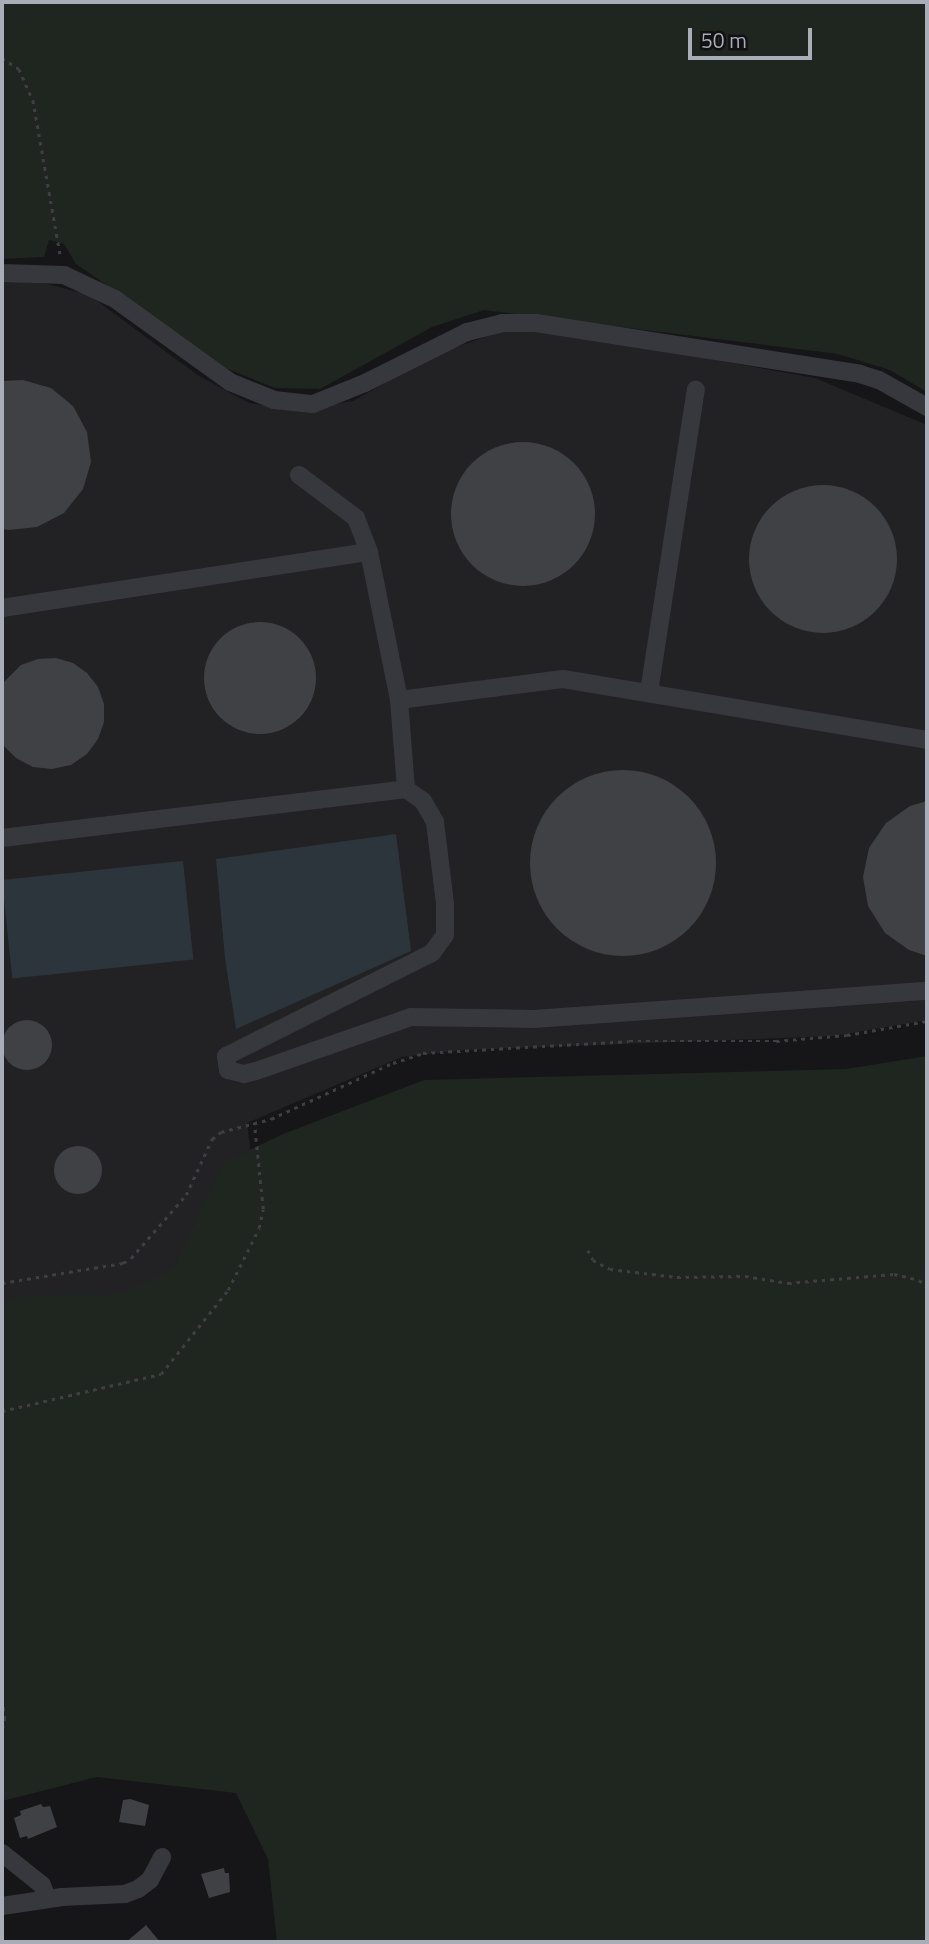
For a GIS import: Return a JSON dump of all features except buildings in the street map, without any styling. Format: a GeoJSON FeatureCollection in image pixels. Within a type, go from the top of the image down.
{"type":"FeatureCollection","features":[{"type":"Feature","properties":{"kind":"street"},"geometry":{"type":"LineString","coordinates":[[2,273],[64,275],[115,299],[230,382],[274,400],[313,404],[365,383],[467,332],[502,323],[536,323],[860,374],[880,380],[927,407]]}},
{"type":"Feature","properties":{"kind":"street"},"geometry":{"type":"LineString","coordinates":[[649,692],[696,390]]}},
{"type":"Feature","properties":{"kind":"street"},"geometry":{"type":"LineString","coordinates":[[299,475],[356,518],[369,552],[399,700],[406,789]]}},
{"type":"Feature","properties":{"kind":"street"},"geometry":{"type":"LineString","coordinates":[[2,608],[369,552]]}},
{"type":"Feature","properties":{"kind":"street"},"geometry":{"type":"LineString","coordinates":[[399,700],[563,679],[927,740]]}},
{"type":"Feature","properties":{"kind":"street"},"geometry":{"type":"LineString","coordinates":[[2,838],[406,789],[423,801],[435,822],[445,904],[445,935],[432,953],[226,1056],[228,1070],[244,1074],[411,1017],[534,1019],[927,991]]}},
{"type":"Feature","properties":{"kind":"street"},"geometry":{"type":"LineString","coordinates":[[2,1853],[42,1885],[47,1898]]}},
{"type":"Feature","properties":{"kind":"street"},"geometry":{"type":"LineString","coordinates":[[2,1906],[47,1898],[125,1894],[150,1880],[162,1857]]}},
{"type":"Feature","properties":{"kind":"path"},"geometry":{"type":"LineString","coordinates":[[2,58],[19,69],[33,100],[64,275]]}},
{"type":"Feature","properties":{"kind":"path"},"geometry":{"type":"LineString","coordinates":[[2,1283],[123,1263],[131,1258],[186,1195],[212,1139],[230,1128],[298,1108],[370,1073],[423,1053],[629,1041],[776,1041],[847,1035],[927,1021]]}},
{"type":"Feature","properties":{"kind":"path"},"geometry":{"type":"LineString","coordinates":[[2,1412],[160,1374],[228,1290],[259,1228],[262,1209],[254,1122]]}},
{"type":"Feature","properties":{"kind":"path"},"geometry":{"type":"LineString","coordinates":[[588,1250],[593,1260],[610,1269],[677,1277],[744,1276],[788,1283],[894,1274],[919,1280],[927,1286]]}},
{"type":"Feature","properties":{"kind":"path"},"geometry":{"type":"LineString","coordinates":[[2,1699],[5,1717],[2,1734]]}},
{"type":"Feature","properties":{"kind":"shaded area"},"geometry":{"type":"Polygon","coordinates":[[[2,2],[927,2],[927,392],[890,370],[838,354],[484,310],[432,327],[320,389],[275,388],[228,369],[76,264],[64,244],[49,240],[44,257],[2,259],[2,2]]]}},
{"type":"Feature","properties":{"kind":"shaded area"},"geometry":{"type":"Polygon","coordinates":[[[2,280],[47,284],[89,295],[199,376],[249,403],[295,410],[353,401],[437,354],[505,330],[550,330],[815,378],[927,425],[927,1020],[834,1036],[464,1050],[402,1057],[247,1123],[258,1214],[2,1407],[2,280]]]}},
{"type":"Feature","properties":{"kind":"shaded area"},"geometry":{"type":"Polygon","coordinates":[[[396,834],[411,951],[236,1029],[225,958],[216,859],[396,834]]]}},
{"type":"Feature","properties":{"kind":"shaded area"},"geometry":{"type":"Polygon","coordinates":[[[183,861],[193,959],[12,978],[2,880],[183,861]]]}},
{"type":"Feature","properties":{"kind":"shaded area"},"geometry":{"type":"Polygon","coordinates":[[[927,1056],[927,1942],[277,1942],[268,1859],[236,1793],[97,1777],[2,1801],[2,1303],[19,1296],[118,1294],[173,1269],[223,1163],[283,1134],[424,1080],[846,1069],[927,1056]]]}}]}
